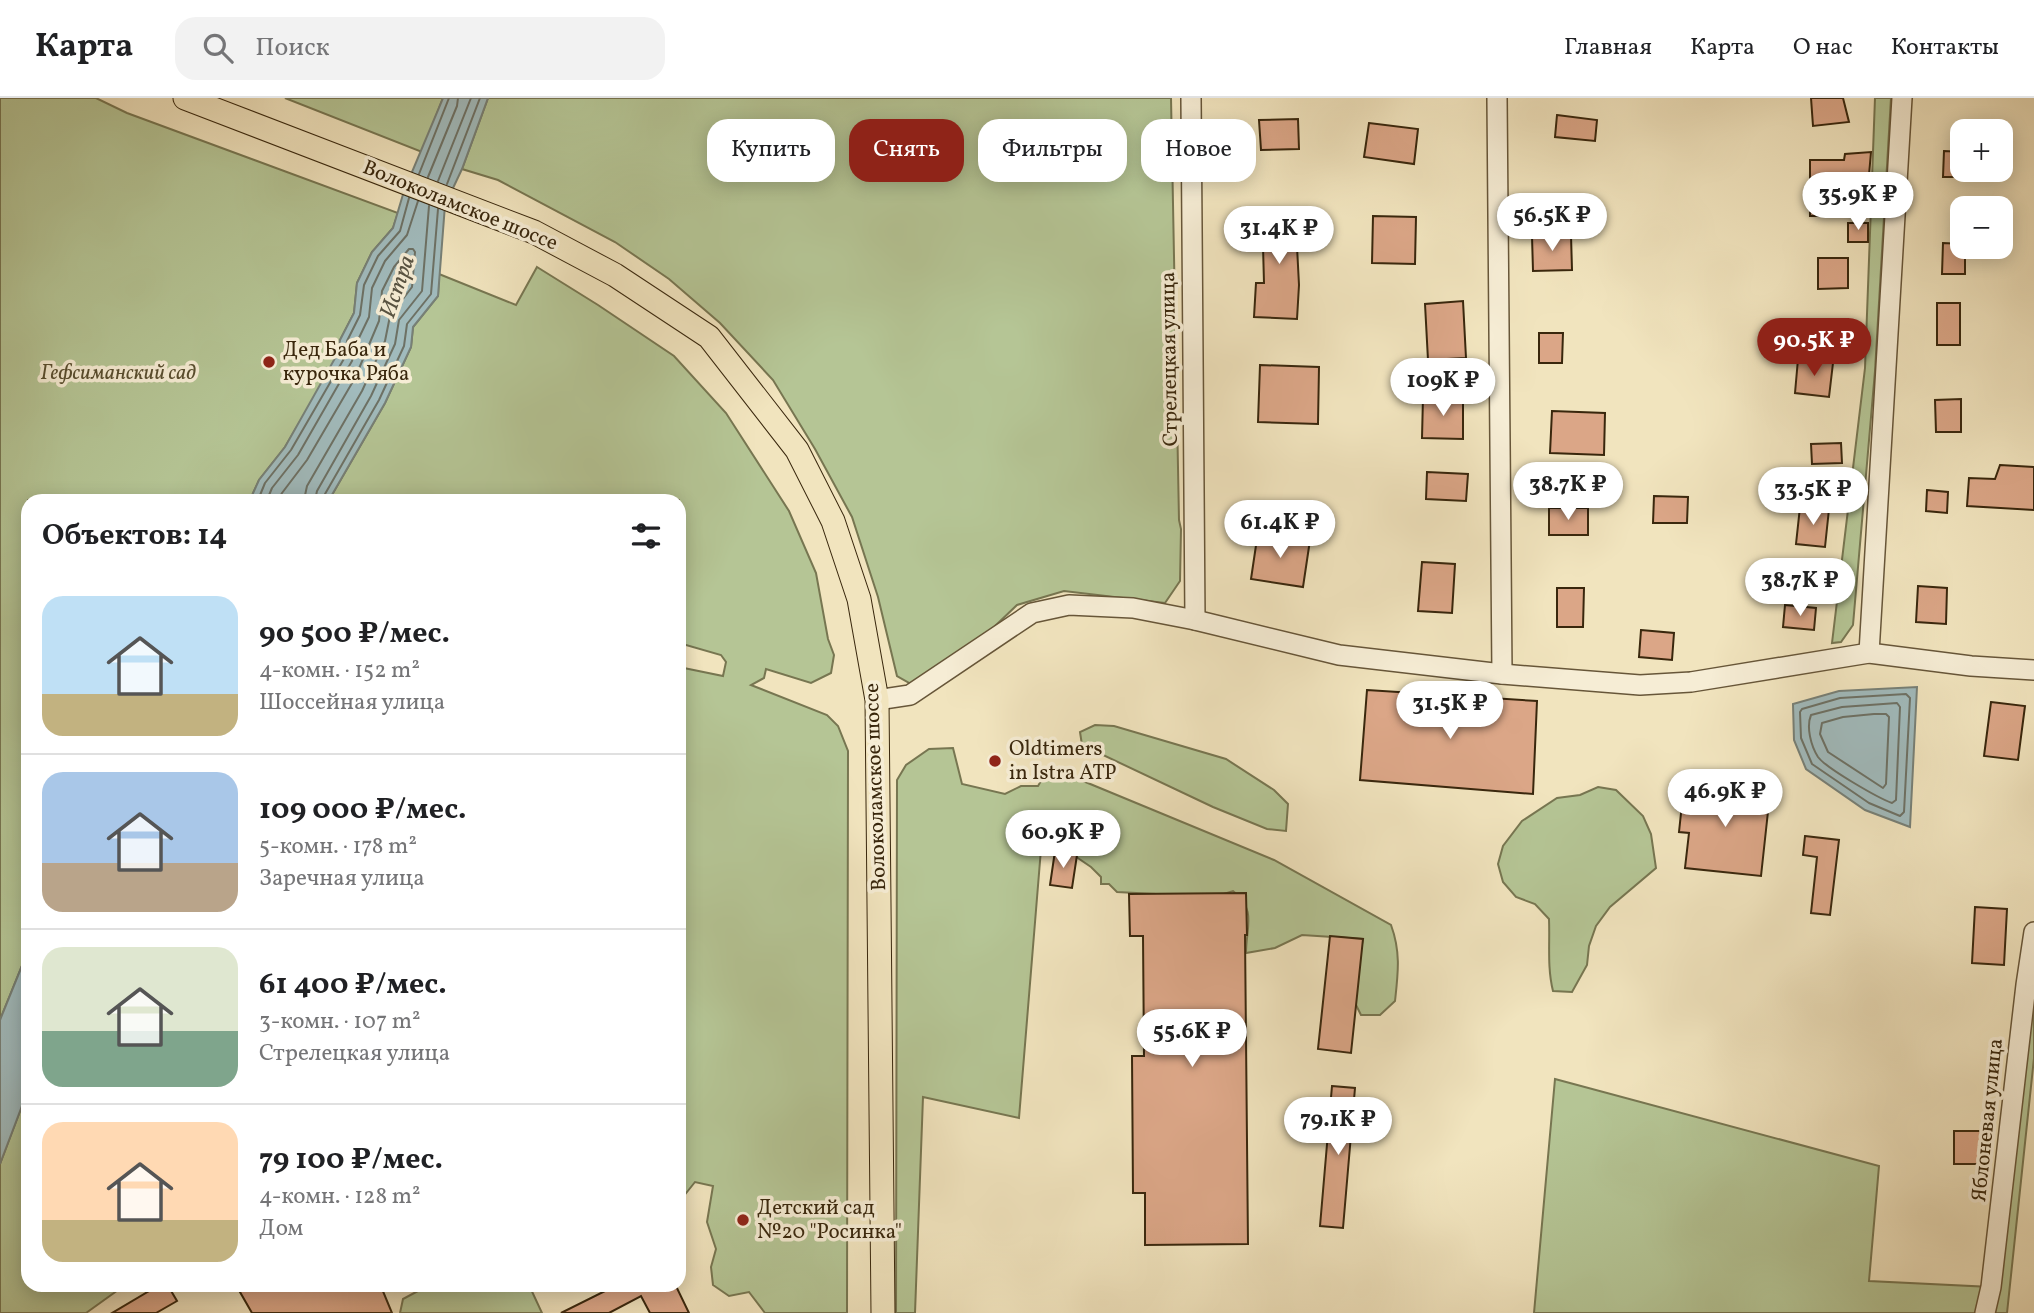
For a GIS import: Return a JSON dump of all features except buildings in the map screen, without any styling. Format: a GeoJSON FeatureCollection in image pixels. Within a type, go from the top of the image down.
{"type":"FeatureCollection","features":[{"type":"Feature","properties":{"kind":"main road","name":"Волоколамское шоссе"},"geometry":{"type":"LineString","coordinates":[[184,98],[534,232],[615,275],[709,337],[797,450],[833,521],[859,599],[877,701],[883,1313]]}},
{"type":"Feature","properties":{"kind":"street","name":"Стрелецкая улица"},"geometry":{"type":"LineString","coordinates":[[1191,98],[1195,620]]}},
{"type":"Feature","properties":{"kind":"street"},"geometry":{"type":"LineString","coordinates":[[1497,98],[1502,674]]}},
{"type":"Feature","properties":{"kind":"street"},"geometry":{"type":"LineString","coordinates":[[1869,653],[1902,98]]}},
{"type":"Feature","properties":{"kind":"street"},"geometry":{"type":"LineString","coordinates":[[877,701],[910,695],[1032,613],[1069,605],[1133,608],[1339,655],[1502,674],[1640,685],[1691,682],[1869,653],[1971,666],[2034,670]]}},
{"type":"Feature","properties":{"kind":"street","name":"Яблоневая улица"},"geometry":{"type":"LineString","coordinates":[[1985,1313],[1992,1287],[2034,932]]}},
{"type":"Feature","properties":{"kind":"green space","name":"Гефсиманский сад"},"geometry":{"type":"Polygon","coordinates":[[[0,98],[96,98],[127,113],[398,213],[393,228],[372,252],[357,283],[354,313],[340,340],[332,367],[285,447],[259,480],[253,494],[21,494],[21,968],[0,1020],[0,98]]]}},
{"type":"Feature","properties":{"kind":"green space"},"geometry":{"type":"Polygon","coordinates":[[[285,98],[443,98],[422,152],[285,98]]]}},
{"type":"Feature","properties":{"kind":"green space"},"geometry":{"type":"Polygon","coordinates":[[[488,98],[1171,98],[1171,119],[1141,119],[1141,182],[1173,182],[1180,581],[1165,603],[1064,591],[1017,605],[943,676],[920,689],[897,676],[878,597],[852,517],[773,380],[720,323],[669,279],[615,242],[498,180],[462,169],[488,98]]]}},
{"type":"Feature","properties":{"kind":"green space"},"geometry":{"type":"Polygon","coordinates":[[[1875,98],[1891,98],[1875,371],[1853,625],[1841,642],[1832,643],[1865,368],[1875,98]]]}},
{"type":"Feature","properties":{"kind":"green space"},"geometry":{"type":"Polygon","coordinates":[[[537,267],[674,356],[726,413],[789,511],[816,573],[828,639],[834,655],[831,673],[811,683],[766,669],[764,678],[751,685],[827,715],[838,726],[848,751],[847,1313],[765,1313],[749,1292],[729,1296],[713,1285],[711,1267],[716,1249],[707,1222],[713,1186],[695,1182],[686,1193],[686,668],[723,676],[726,662],[721,655],[686,645],[686,494],[332,494],[385,403],[411,347],[413,327],[438,296],[439,274],[516,305],[537,267]]]}},
{"type":"Feature","properties":{"kind":"green space"},"geometry":{"type":"Polygon","coordinates":[[[1095,725],[1114,726],[1226,759],[1274,790],[1288,804],[1286,831],[1267,829],[1213,807],[1082,745],[1080,732],[1095,725]]]}},
{"type":"Feature","properties":{"kind":"green space"},"geometry":{"type":"Polygon","coordinates":[[[953,748],[962,784],[1005,794],[1021,786],[1038,786],[1047,771],[1062,777],[1066,774],[1274,860],[1391,925],[1398,972],[1395,1001],[1380,1015],[1361,1015],[1352,997],[1363,939],[1302,935],[1275,948],[1246,953],[1248,912],[1233,891],[1214,897],[1117,892],[1109,884],[1101,884],[1101,877],[1091,867],[1066,850],[1041,849],[1019,1118],[923,1097],[915,1313],[896,1313],[897,780],[906,765],[929,749],[953,748]]]}},
{"type":"Feature","properties":{"kind":"green space"},"geometry":{"type":"Polygon","coordinates":[[[1598,787],[1616,790],[1643,816],[1651,834],[1656,868],[1610,907],[1596,926],[1589,946],[1587,965],[1572,992],[1553,991],[1549,964],[1549,919],[1535,904],[1516,897],[1503,882],[1498,864],[1503,846],[1522,821],[1557,798],[1580,795],[1598,787]]]}},
{"type":"Feature","properties":{"kind":"green space"},"geometry":{"type":"Polygon","coordinates":[[[2034,981],[2034,1058],[2007,1313],[1993,1313],[2034,981]]]}},
{"type":"Feature","properties":{"kind":"green space"},"geometry":{"type":"Polygon","coordinates":[[[1555,1079],[1879,1166],[1869,1281],[1991,1287],[1985,1313],[1534,1313],[1555,1079]]]}},
{"type":"Feature","properties":{"kind":"green space"},"geometry":{"type":"Polygon","coordinates":[[[21,1108],[21,1292],[115,1292],[86,1313],[0,1313],[0,1164],[21,1108]]]}},
{"type":"Feature","properties":{"kind":"green space"},"geometry":{"type":"Polygon","coordinates":[[[416,1292],[532,1292],[542,1313],[400,1313],[403,1299],[416,1292]]]}},
{"type":"Feature","properties":{"kind":"water","name":"Истра"},"geometry":{"type":"Polygon","coordinates":[[[443,98],[488,98],[462,169],[445,205],[438,296],[413,327],[411,347],[385,403],[332,494],[253,494],[259,480],[285,447],[338,353],[340,340],[354,313],[357,283],[372,252],[393,228],[404,191],[443,98]]]}},
{"type":"Feature","properties":{"kind":"water"},"geometry":{"type":"Polygon","coordinates":[[[1917,687],[1910,827],[1865,810],[1806,769],[1794,740],[1793,704],[1839,691],[1917,687]]]}},
{"type":"Feature","properties":{"kind":"water"},"geometry":{"type":"Polygon","coordinates":[[[21,968],[21,1108],[0,1164],[0,1020],[21,968]]]}},
{"type":"Feature","properties":{"kind":"place","name":"Дед Баба и курочка Ряба"},"geometry":{"type":"Point","coordinates":[269,362]}},
{"type":"Feature","properties":{"kind":"place","name":"Oldtimers in Istra ATP"},"geometry":{"type":"Point","coordinates":[995,761]}},
{"type":"Feature","properties":{"kind":"place","name":"Детский сад №20 \"Росинка\""},"geometry":{"type":"Point","coordinates":[743,1220]}}]}
